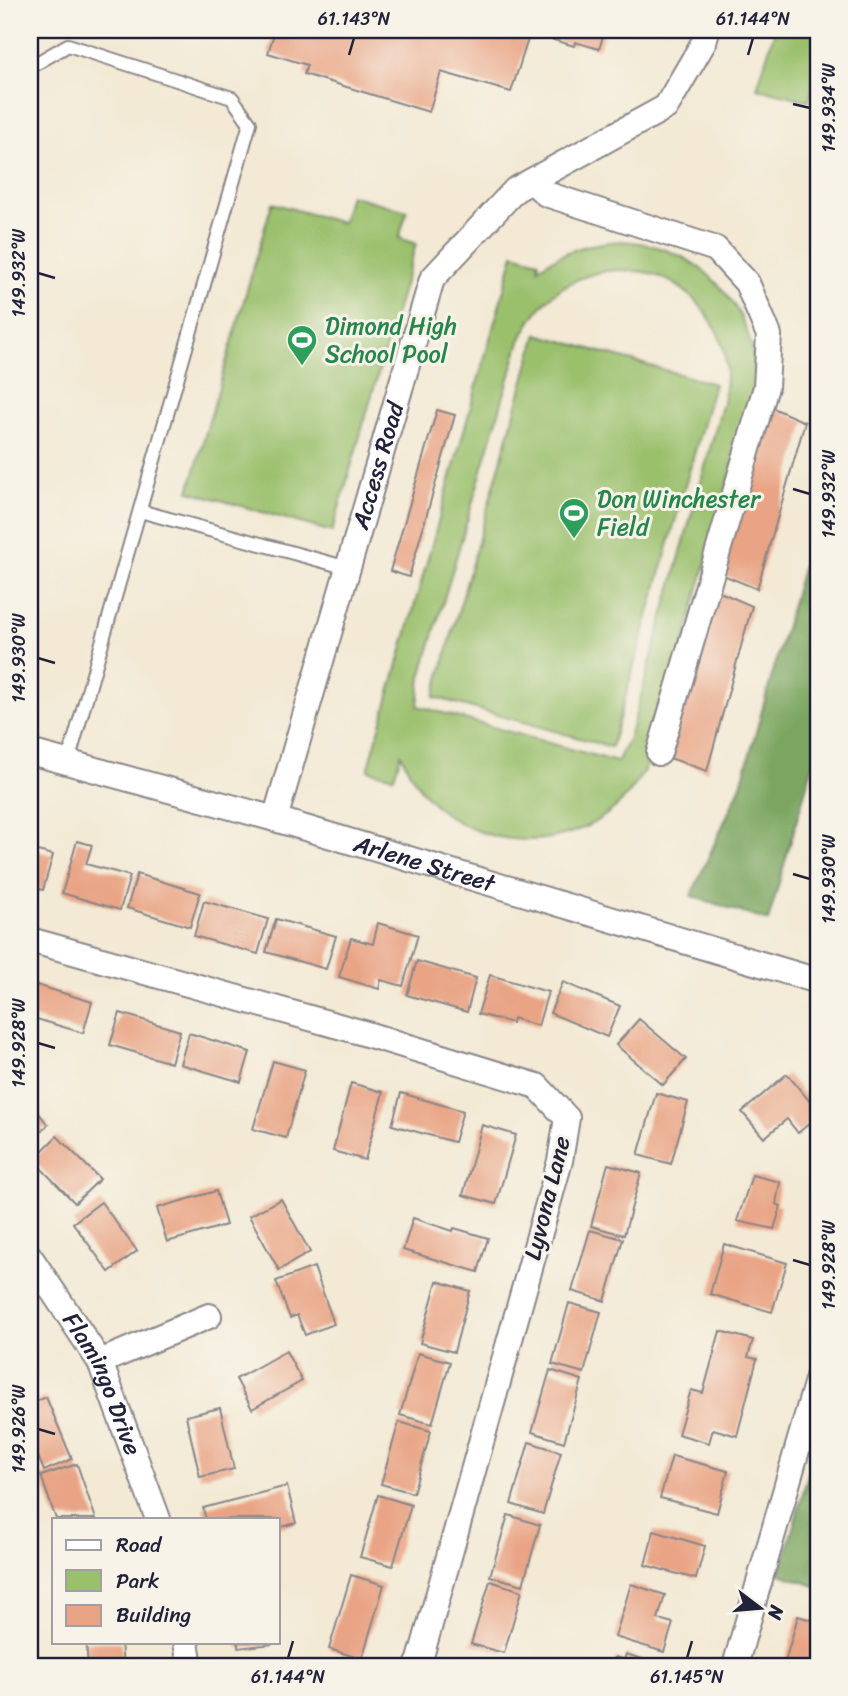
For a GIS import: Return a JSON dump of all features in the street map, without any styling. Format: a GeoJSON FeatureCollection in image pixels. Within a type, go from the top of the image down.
{"type":"FeatureCollection","features":[{"type":"Feature","properties":{"kind":"street","name":"Access Road"},"geometry":{"type":"LineString","coordinates":[[275,819],[432,279],[515,190],[666,107],[704,42],[707,30]]}},
{"type":"Feature","properties":{"kind":"street"},"geometry":{"type":"LineString","coordinates":[[532,181],[547,194],[716,249],[747,283],[769,335],[766,387],[659,752]]}},
{"type":"Feature","properties":{"kind":"street","name":"Arlene Street"},"geometry":{"type":"LineString","coordinates":[[30,752],[275,819],[818,981]]}},
{"type":"Feature","properties":{"kind":"street","name":"Lyvona Lane"},"geometry":{"type":"LineString","coordinates":[[30,940],[360,1032],[537,1086],[567,1118],[560,1161],[417,1666]]}},
{"type":"Feature","properties":{"kind":"street","name":"Flamingo Drive"},"geometry":{"type":"LineString","coordinates":[[30,1257],[100,1362],[158,1518]]}},
{"type":"Feature","properties":{"kind":"street"},"geometry":{"type":"LineString","coordinates":[[100,1362],[209,1316]]}},
{"type":"Feature","properties":{"kind":"street"},"geometry":{"type":"LineString","coordinates":[[735,1666],[818,1377]]}},
{"type":"Feature","properties":{"kind":"street"},"geometry":{"type":"LineString","coordinates":[[186,1644],[190,1666]]}},
{"type":"Feature","properties":{"kind":"lane"},"geometry":{"type":"LineString","coordinates":[[30,66],[68,45],[232,98],[250,123],[68,762]]}},
{"type":"Feature","properties":{"kind":"lane"},"geometry":{"type":"LineString","coordinates":[[140,511],[348,568]]}},
{"type":"Feature","properties":{"kind":"green space"},"geometry":{"type":"Polygon","coordinates":[[[775,30],[818,30],[818,70],[809,101],[757,88],[775,30]]]}},
{"type":"Feature","properties":{"kind":"green space","name":"Dimond High School Pool"},"geometry":{"type":"Polygon","coordinates":[[[350,195],[407,211],[399,238],[416,244],[332,532],[189,491],[272,203],[342,223],[350,195]]]}},
{"type":"Feature","properties":{"kind":"green space"},"geometry":{"type":"Polygon","coordinates":[[[609,242],[642,244],[679,255],[708,275],[721,288],[747,333],[753,355],[753,392],[655,747],[644,771],[618,805],[597,821],[573,832],[522,840],[497,837],[472,829],[449,816],[429,799],[413,778],[401,754],[394,777],[368,770],[514,254],[539,261],[538,268],[578,248],[609,242]],[[611,270],[580,279],[555,293],[536,313],[520,341],[421,677],[418,706],[617,762],[629,738],[723,402],[726,369],[718,334],[701,307],[690,296],[664,278],[649,273],[611,270]]]}},
{"type":"Feature","properties":{"kind":"green space","name":"Don Winchester Field"},"geometry":{"type":"Polygon","coordinates":[[[537,334],[714,384],[611,747],[434,697],[537,334]]]}},
{"type":"Feature","properties":{"kind":"green space"},"geometry":{"type":"Polygon","coordinates":[[[818,512],[818,746],[768,921],[691,896],[741,785],[818,512]]]}},
{"type":"Feature","properties":{"kind":"green space"},"geometry":{"type":"Polygon","coordinates":[[[818,1439],[818,1587],[780,1574],[818,1439]]]}},
{"type":"Feature","properties":{"kind":"building"},"geometry":{"type":"Polygon","coordinates":[[[275,30],[605,30],[599,49],[575,42],[574,46],[530,33],[511,92],[441,72],[429,112],[304,74],[307,65],[268,53],[275,30]]]}},
{"type":"Feature","properties":{"kind":"building"},"geometry":{"type":"Polygon","coordinates":[[[766,405],[805,422],[757,589],[718,573],[766,405]]]}},
{"type":"Feature","properties":{"kind":"building"},"geometry":{"type":"Polygon","coordinates":[[[437,410],[455,415],[409,577],[390,571],[437,410]]]}},
{"type":"Feature","properties":{"kind":"building"},"geometry":{"type":"Polygon","coordinates":[[[713,589],[752,606],[707,771],[664,756],[713,589]]]}},
{"type":"Feature","properties":{"kind":"building"},"geometry":{"type":"Polygon","coordinates":[[[77,841],[92,845],[86,864],[130,876],[120,910],[62,893],[77,841]]]}},
{"type":"Feature","properties":{"kind":"building"},"geometry":{"type":"Polygon","coordinates":[[[30,849],[53,855],[43,890],[30,886],[30,849]]]}},
{"type":"Feature","properties":{"kind":"building"},"geometry":{"type":"Polygon","coordinates":[[[137,874],[200,893],[190,927],[127,908],[137,874]]]}},
{"type":"Feature","properties":{"kind":"building"},"geometry":{"type":"Polygon","coordinates":[[[818,894],[818,923],[810,920],[818,894]]]}},
{"type":"Feature","properties":{"kind":"building"},"geometry":{"type":"Polygon","coordinates":[[[204,901],[268,919],[258,954],[194,936],[204,901]]]}},
{"type":"Feature","properties":{"kind":"building"},"geometry":{"type":"Polygon","coordinates":[[[276,919],[336,936],[326,969],[266,952],[276,919]]]}},
{"type":"Feature","properties":{"kind":"building"},"geometry":{"type":"Polygon","coordinates":[[[378,923],[418,935],[403,986],[381,980],[379,989],[339,977],[351,938],[373,944],[378,923]]]}},
{"type":"Feature","properties":{"kind":"building"},"geometry":{"type":"Polygon","coordinates":[[[417,961],[476,978],[467,1012],[407,995],[417,961]]]}},
{"type":"Feature","properties":{"kind":"building"},"geometry":{"type":"Polygon","coordinates":[[[490,975],[548,992],[538,1026],[513,1018],[512,1023],[478,1014],[490,975]]]}},
{"type":"Feature","properties":{"kind":"building"},"geometry":{"type":"Polygon","coordinates":[[[563,982],[620,1006],[607,1037],[550,1013],[563,982]]]}},
{"type":"Feature","properties":{"kind":"building"},"geometry":{"type":"Polygon","coordinates":[[[30,983],[92,1002],[83,1033],[30,1017],[30,983]]]}},
{"type":"Feature","properties":{"kind":"building"},"geometry":{"type":"Polygon","coordinates":[[[120,1013],[180,1031],[171,1063],[110,1045],[120,1013]]]}},
{"type":"Feature","properties":{"kind":"building"},"geometry":{"type":"Polygon","coordinates":[[[639,1019],[686,1059],[663,1085],[616,1045],[639,1019]]]}},
{"type":"Feature","properties":{"kind":"building"},"geometry":{"type":"Polygon","coordinates":[[[189,1033],[250,1052],[241,1082],[180,1064],[189,1033]]]}},
{"type":"Feature","properties":{"kind":"building"},"geometry":{"type":"Polygon","coordinates":[[[273,1061],[305,1070],[286,1138],[253,1129],[273,1061]]]}},
{"type":"Feature","properties":{"kind":"building"},"geometry":{"type":"Polygon","coordinates":[[[787,1074],[818,1111],[818,1116],[798,1133],[787,1119],[764,1138],[742,1112],[787,1074]]]}},
{"type":"Feature","properties":{"kind":"building"},"geometry":{"type":"Polygon","coordinates":[[[351,1083],[383,1092],[365,1160],[333,1151],[351,1083]]]}},
{"type":"Feature","properties":{"kind":"building"},"geometry":{"type":"Polygon","coordinates":[[[401,1093],[463,1111],[454,1142],[392,1125],[401,1093]]]}},
{"type":"Feature","properties":{"kind":"building"},"geometry":{"type":"Polygon","coordinates":[[[656,1093],[688,1102],[671,1164],[638,1155],[656,1093]]]}},
{"type":"Feature","properties":{"kind":"building"},"geometry":{"type":"Polygon","coordinates":[[[30,1102],[48,1125],[30,1141],[30,1102]]]}},
{"type":"Feature","properties":{"kind":"building"},"geometry":{"type":"Polygon","coordinates":[[[482,1125],[516,1135],[496,1204],[463,1195],[482,1125]]]}},
{"type":"Feature","properties":{"kind":"building"},"geometry":{"type":"Polygon","coordinates":[[[57,1136],[100,1179],[75,1203],[33,1160],[57,1136]]]}},
{"type":"Feature","properties":{"kind":"building"},"geometry":{"type":"Polygon","coordinates":[[[608,1164],[641,1173],[624,1235],[591,1226],[608,1164]]]}},
{"type":"Feature","properties":{"kind":"building"},"geometry":{"type":"Polygon","coordinates":[[[752,1175],[780,1182],[776,1204],[781,1206],[774,1229],[737,1221],[752,1175]]]}},
{"type":"Feature","properties":{"kind":"building"},"geometry":{"type":"Polygon","coordinates":[[[216,1191],[226,1225],[167,1242],[157,1208],[216,1191]]]}},
{"type":"Feature","properties":{"kind":"building"},"geometry":{"type":"Polygon","coordinates":[[[281,1199],[310,1252],[279,1270],[249,1216],[281,1199]]]}},
{"type":"Feature","properties":{"kind":"building"},"geometry":{"type":"Polygon","coordinates":[[[101,1202],[137,1251],[109,1272],[73,1223],[101,1202]]]}},
{"type":"Feature","properties":{"kind":"building"},"geometry":{"type":"Polygon","coordinates":[[[413,1218],[453,1231],[454,1228],[488,1238],[478,1272],[403,1250],[413,1218]]]}},
{"type":"Feature","properties":{"kind":"building"},"geometry":{"type":"Polygon","coordinates":[[[590,1230],[623,1239],[605,1301],[572,1291],[590,1230]]]}},
{"type":"Feature","properties":{"kind":"building"},"geometry":{"type":"Polygon","coordinates":[[[724,1244],[787,1263],[772,1312],[710,1294],[724,1244]]]}},
{"type":"Feature","properties":{"kind":"building"},"geometry":{"type":"Polygon","coordinates":[[[314,1267],[334,1324],[305,1335],[297,1315],[290,1318],[276,1281],[314,1267]]]}},
{"type":"Feature","properties":{"kind":"building"},"geometry":{"type":"Polygon","coordinates":[[[437,1281],[470,1291],[454,1352],[420,1343],[437,1281]]]}},
{"type":"Feature","properties":{"kind":"building"},"geometry":{"type":"Polygon","coordinates":[[[569,1303],[601,1312],[584,1373],[552,1364],[569,1303]]]}},
{"type":"Feature","properties":{"kind":"building"},"geometry":{"type":"Polygon","coordinates":[[[720,1331],[753,1340],[748,1357],[757,1359],[737,1436],[713,1429],[709,1443],[678,1434],[691,1390],[703,1393],[720,1331]]]}},
{"type":"Feature","properties":{"kind":"building"},"geometry":{"type":"Polygon","coordinates":[[[286,1351],[302,1381],[252,1409],[236,1379],[286,1351]]]}},
{"type":"Feature","properties":{"kind":"building"},"geometry":{"type":"Polygon","coordinates":[[[418,1353],[450,1362],[432,1424],[400,1415],[418,1353]]]}},
{"type":"Feature","properties":{"kind":"building"},"geometry":{"type":"Polygon","coordinates":[[[550,1370],[582,1380],[564,1442],[532,1432],[550,1370]]]}},
{"type":"Feature","properties":{"kind":"building"},"geometry":{"type":"Polygon","coordinates":[[[46,1397],[72,1459],[44,1471],[30,1437],[30,1404],[46,1397]]]}},
{"type":"Feature","properties":{"kind":"building"},"geometry":{"type":"Polygon","coordinates":[[[220,1408],[234,1469],[200,1477],[186,1416],[220,1408]]]}},
{"type":"Feature","properties":{"kind":"building"},"geometry":{"type":"Polygon","coordinates":[[[399,1422],[431,1431],[413,1493],[381,1484],[399,1422]]]}},
{"type":"Feature","properties":{"kind":"building"},"geometry":{"type":"Polygon","coordinates":[[[529,1442],[561,1452],[543,1514],[511,1504],[529,1442]]]}},
{"type":"Feature","properties":{"kind":"building"},"geometry":{"type":"Polygon","coordinates":[[[672,1456],[728,1471],[717,1513],[660,1498],[672,1456]]]}},
{"type":"Feature","properties":{"kind":"building"},"geometry":{"type":"Polygon","coordinates":[[[77,1464],[96,1518],[56,1518],[41,1476],[77,1464]]]}},
{"type":"Feature","properties":{"kind":"building"},"geometry":{"type":"Polygon","coordinates":[[[287,1486],[296,1523],[280,1527],[280,1518],[206,1518],[203,1508],[287,1486]]]}},
{"type":"Feature","properties":{"kind":"building"},"geometry":{"type":"Polygon","coordinates":[[[378,1495],[411,1505],[393,1566],[360,1557],[378,1495]]]}},
{"type":"Feature","properties":{"kind":"building"},"geometry":{"type":"Polygon","coordinates":[[[508,1515],[540,1525],[523,1585],[490,1576],[508,1515]]]}},
{"type":"Feature","properties":{"kind":"building"},"geometry":{"type":"Polygon","coordinates":[[[654,1531],[705,1546],[696,1579],[645,1565],[654,1531]]]}},
{"type":"Feature","properties":{"kind":"building"},"geometry":{"type":"Polygon","coordinates":[[[351,1575],[384,1585],[362,1659],[329,1649],[351,1575]]]}},
{"type":"Feature","properties":{"kind":"building"},"geometry":{"type":"Polygon","coordinates":[[[490,1581],[522,1591],[504,1653],[471,1644],[490,1581]]]}},
{"type":"Feature","properties":{"kind":"building"},"geometry":{"type":"Polygon","coordinates":[[[631,1584],[665,1595],[658,1619],[673,1623],[664,1652],[615,1637],[631,1584]]]}},
{"type":"Feature","properties":{"kind":"building"},"geometry":{"type":"Polygon","coordinates":[[[798,1616],[818,1622],[818,1666],[785,1662],[798,1616]]]}},
{"type":"Feature","properties":{"kind":"building"},"geometry":{"type":"Polygon","coordinates":[[[86,1644],[121,1644],[123,1666],[88,1666],[86,1644]]]}},
{"type":"Feature","properties":{"kind":"building"},"geometry":{"type":"Polygon","coordinates":[[[238,1644],[272,1644],[238,1648],[238,1644]]]}},
{"type":"Feature","properties":{"kind":"building"},"geometry":{"type":"Polygon","coordinates":[[[626,1654],[664,1666],[612,1666],[615,1657],[624,1660],[626,1654]]]}},
{"type":"Feature","properties":{"kind":"place","name":"Dimond High School Pool"},"geometry":{"type":"Point","coordinates":[302,367]}},
{"type":"Feature","properties":{"kind":"place","name":"Don Winchester Field"},"geometry":{"type":"Point","coordinates":[574,540]}}]}
